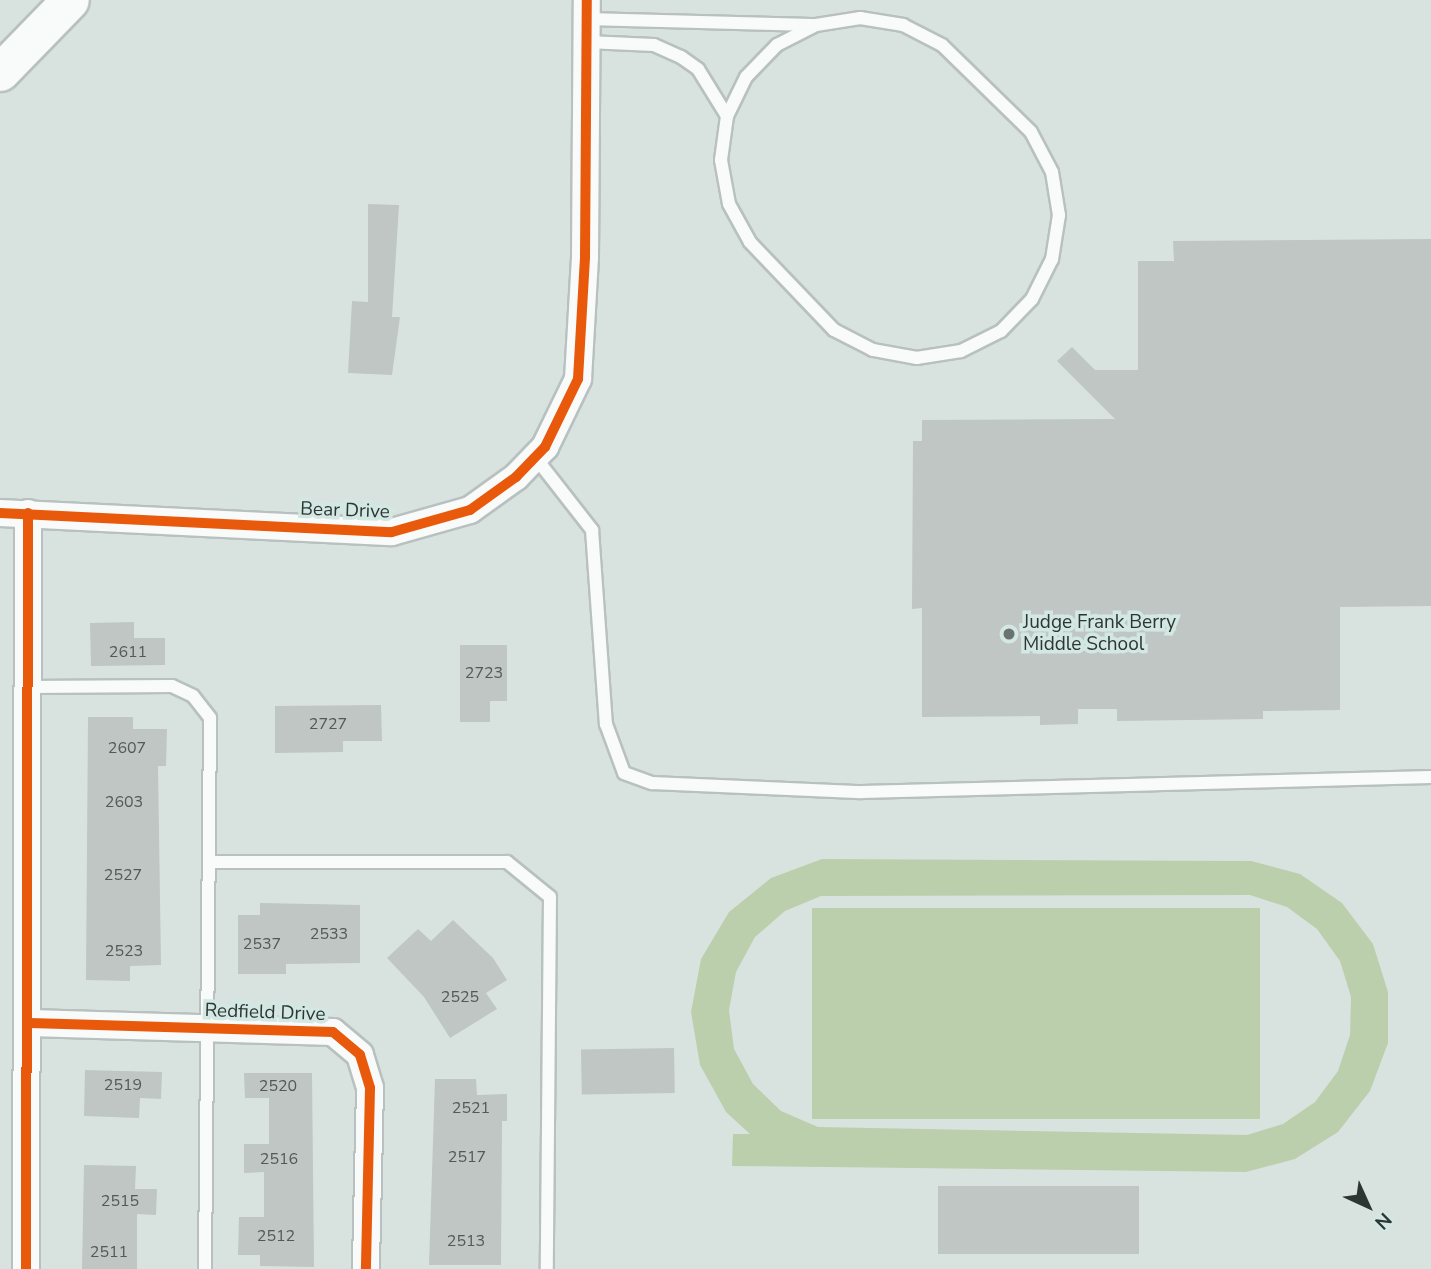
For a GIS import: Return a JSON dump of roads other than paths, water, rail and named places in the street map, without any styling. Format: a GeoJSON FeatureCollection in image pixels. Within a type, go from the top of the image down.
{"type":"FeatureCollection","features":[{"type":"Feature","properties":{"kind":"main road"},"geometry":{"type":"LineString","coordinates":[[0,72],[70,0]]}},
{"type":"Feature","properties":{"kind":"street","name":"Bear Drive"},"geometry":{"type":"LineString","coordinates":[[0,513],[392,532],[470,510],[535,457],[545,447],[578,379],[585,257],[587,20]]}},
{"type":"Feature","properties":{"kind":"street"},"geometry":{"type":"LineString","coordinates":[[26,1269],[30,1023],[28,513]]}},
{"type":"Feature","properties":{"kind":"street","name":"Redfield Drive"},"geometry":{"type":"LineString","coordinates":[[30,1023],[333,1032],[360,1055],[370,1088],[366,1269]]}},
{"type":"Feature","properties":{"kind":"lane"},"geometry":{"type":"LineString","coordinates":[[587,20],[816,25],[860,18],[903,25],[942,45],[1031,132],[1052,172],[1059,215],[1052,259],[1032,299],[1001,331],[961,351],[917,358],[873,350],[834,330],[750,242],[729,204],[721,160],[727,117],[746,77],[777,45],[816,25]]}},
{"type":"Feature","properties":{"kind":"lane"},"geometry":{"type":"LineString","coordinates":[[587,20],[681,57],[698,69],[727,117]]}},
{"type":"Feature","properties":{"kind":"lane"},"geometry":{"type":"LineString","coordinates":[[535,457],[592,530],[606,724],[624,772],[652,783],[862,792],[1431,777]]}},
{"type":"Feature","properties":{"kind":"lane"},"geometry":{"type":"LineString","coordinates":[[29,687],[172,686],[193,696],[210,718],[205,1269]]}},
{"type":"Feature","properties":{"kind":"lane"},"geometry":{"type":"LineString","coordinates":[[209,862],[507,862],[550,897],[547,1269]]}},
{"type":"Feature","properties":{"kind":"place","name":"Judge Frank Berry Middle School"},"geometry":{"type":"Point","coordinates":[1009,634]}}]}
